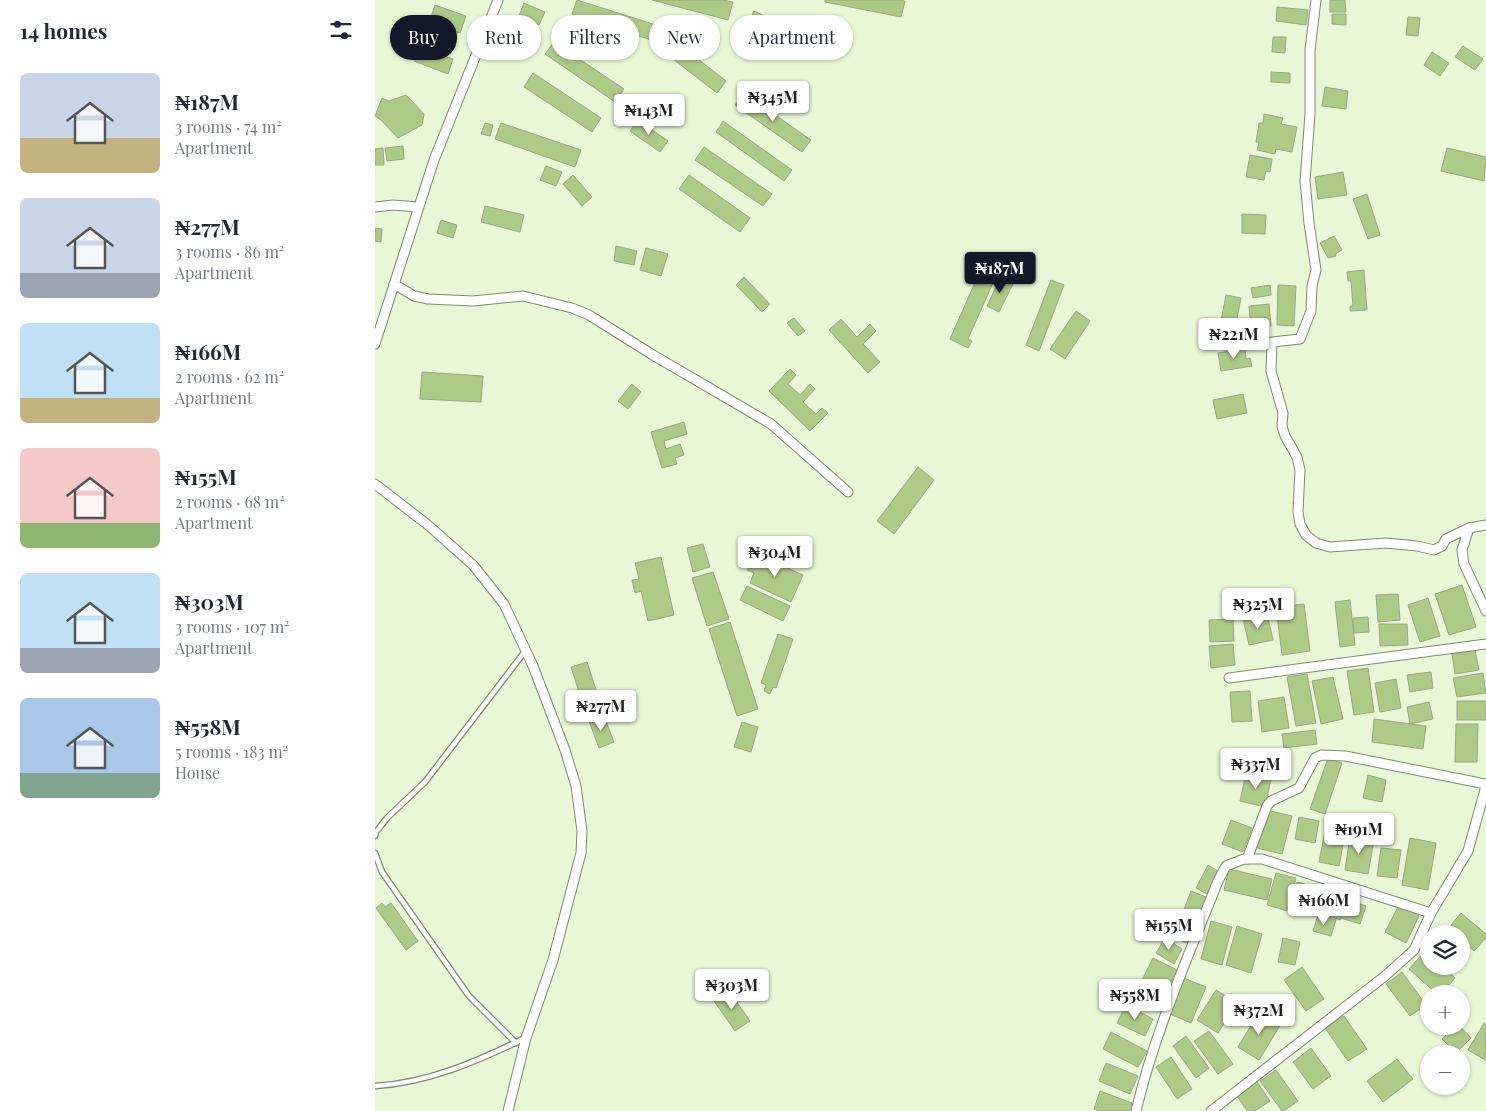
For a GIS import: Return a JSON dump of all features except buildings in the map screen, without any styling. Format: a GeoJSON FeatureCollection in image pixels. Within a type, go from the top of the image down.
{"type":"FeatureCollection","features":[{"type":"Feature","properties":{"kind":"street"},"geometry":{"type":"LineString","coordinates":[[375,344],[434,160],[498,0]]}},
{"type":"Feature","properties":{"kind":"street"},"geometry":{"type":"LineString","coordinates":[[1316,0],[1310,50],[1310,114],[1305,181],[1316,270],[1312,286],[1311,312],[1300,339],[1273,342],[1271,371],[1283,413],[1282,426],[1285,436],[1297,457],[1300,470],[1298,512],[1300,524],[1306,535],[1316,544],[1329,547],[1386,543],[1435,550],[1442,546],[1446,539],[1469,528],[1486,525]]}},
{"type":"Feature","properties":{"kind":"street"},"geometry":{"type":"LineString","coordinates":[[375,207],[393,205],[418,207]]}},
{"type":"Feature","properties":{"kind":"street"},"geometry":{"type":"LineString","coordinates":[[393,284],[414,296],[429,299],[473,301],[523,296],[572,308],[589,315],[771,424],[848,492]]}},
{"type":"Feature","properties":{"kind":"street"},"geometry":{"type":"LineString","coordinates":[[375,484],[428,526],[484,577],[504,604],[526,650],[567,757],[576,786],[582,831],[581,853],[553,960],[526,1038],[508,1111]]}},
{"type":"Feature","properties":{"kind":"street"},"geometry":{"type":"LineString","coordinates":[[1469,528],[1462,550],[1464,564],[1486,611]]}},
{"type":"Feature","properties":{"kind":"street"},"geometry":{"type":"LineString","coordinates":[[1229,678],[1486,644]]}},
{"type":"Feature","properties":{"kind":"street"},"geometry":{"type":"LineString","coordinates":[[1212,1111],[1385,976],[1414,950],[1431,913],[1468,851],[1486,785],[1345,756],[1321,755],[1315,758],[1299,788],[1271,801],[1267,806],[1247,859]]}},
{"type":"Feature","properties":{"kind":"street"},"geometry":{"type":"LineString","coordinates":[[1137,1111],[1147,1066],[1178,982],[1218,881],[1226,866],[1247,859],[1262,859],[1283,864],[1431,913]]}},
{"type":"Feature","properties":{"kind":"lane"},"geometry":{"type":"LineString","coordinates":[[375,836],[387,818],[425,782],[526,650]]}},
{"type":"Feature","properties":{"kind":"lane"},"geometry":{"type":"LineString","coordinates":[[375,853],[382,872],[469,996],[516,1043]]}},
{"type":"Feature","properties":{"kind":"lane"},"geometry":{"type":"LineString","coordinates":[[375,1086],[393,1085],[449,1071],[526,1038]]}}]}
